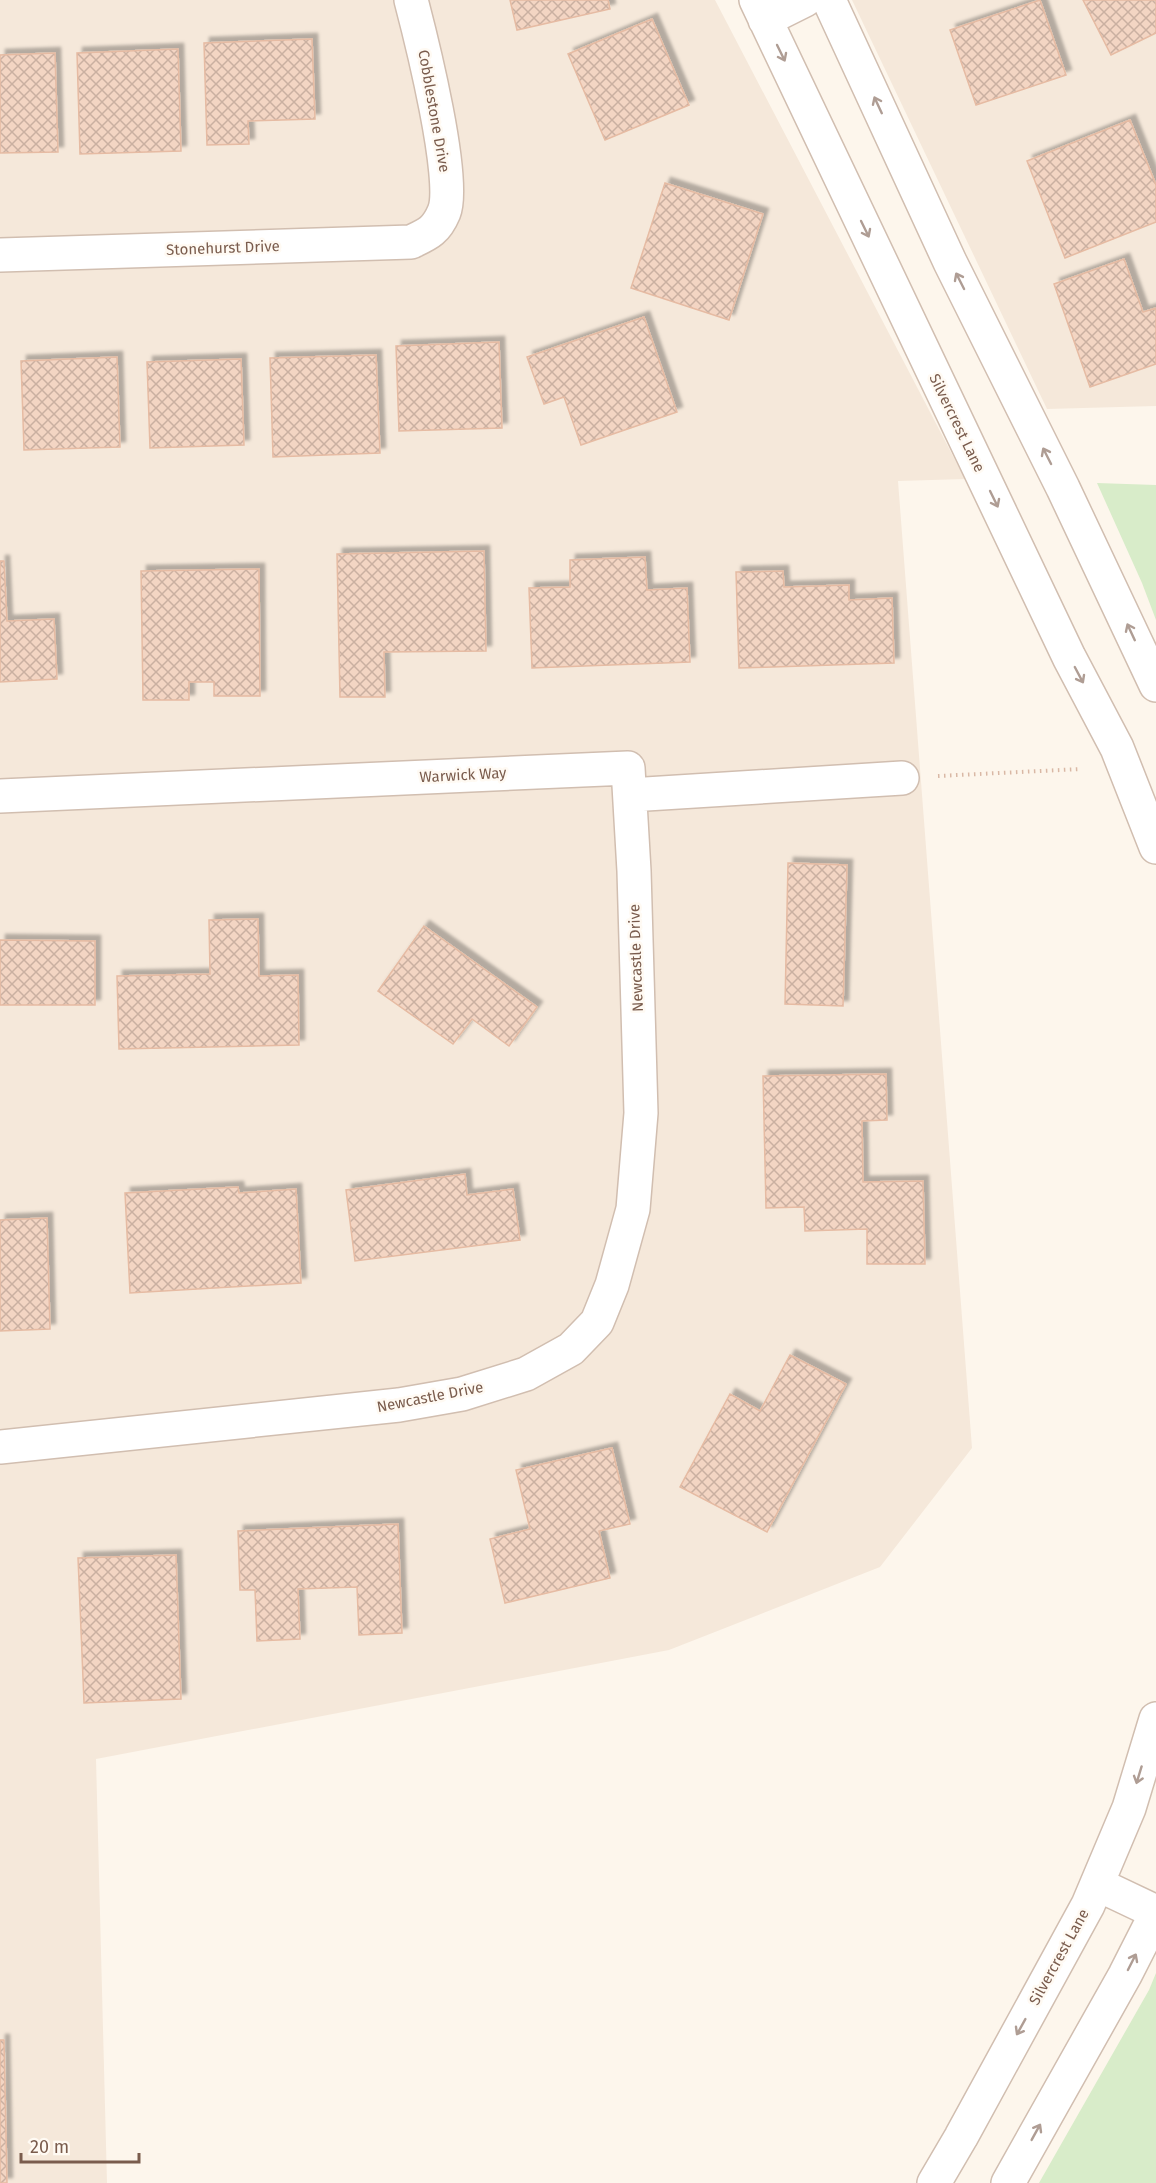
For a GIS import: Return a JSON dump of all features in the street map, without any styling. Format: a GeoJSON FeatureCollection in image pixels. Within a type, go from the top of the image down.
{"type":"FeatureCollection","features":[{"type":"Feature","properties":{"kind":"street","name":"Cobblestone Drive"},"geometry":{"type":"LineString","coordinates":[[411,0],[421,38],[447,175],[444,211],[438,221]]}},
{"type":"Feature","properties":{"kind":"street"},"geometry":{"type":"LineString","coordinates":[[760,10],[805,0]]}},
{"type":"Feature","properties":{"kind":"street"},"geometry":{"type":"LineString","coordinates":[[829,0],[950,262],[1063,488],[1156,685]]}},
{"type":"Feature","properties":{"kind":"street","name":"Silvercrest Lane"},"geometry":{"type":"LineString","coordinates":[[760,10],[1064,646],[1117,748],[1156,847]]}},
{"type":"Feature","properties":{"kind":"street","name":"Stonehurst Drive"},"geometry":{"type":"LineString","coordinates":[[0,255],[411,242],[432,232],[438,221]]}},
{"type":"Feature","properties":{"kind":"street","name":"Warwick Way"},"geometry":{"type":"LineString","coordinates":[[0,796],[627,768],[630,795]]}},
{"type":"Feature","properties":{"kind":"street"},"geometry":{"type":"LineString","coordinates":[[630,795],[902,778]]}},
{"type":"Feature","properties":{"kind":"street","name":"Newcastle Drive"},"geometry":{"type":"LineString","coordinates":[[0,1447],[399,1406],[462,1394],[526,1374],[571,1349],[597,1322],[612,1285],[633,1209],[641,1113],[630,795]]}},
{"type":"Feature","properties":{"kind":"street","name":"Silvercrest Lane"},"geometry":{"type":"LineString","coordinates":[[934,2183],[1088,1905],[1129,1808],[1156,1719]]}},
{"type":"Feature","properties":{"kind":"street"},"geometry":{"type":"LineString","coordinates":[[1008,2183],[1125,1976],[1156,1913],[1097,1884]]}},
{"type":"Feature","properties":{"kind":"path"},"geometry":{"type":"LineString","coordinates":[[902,778],[1081,769]]}},
{"type":"Feature","properties":{"kind":"shaded area"},"geometry":{"type":"Polygon","coordinates":[[[0,0],[715,0],[965,479],[898,481],[972,1448],[880,1567],[669,1650],[96,1759],[107,2183],[0,2183],[0,0]]]}},
{"type":"Feature","properties":{"kind":"shaded area"},"geometry":{"type":"Polygon","coordinates":[[[852,0],[1156,0],[1156,406],[1047,409],[852,0]]]}},
{"type":"Feature","properties":{"kind":"green space"},"geometry":{"type":"Polygon","coordinates":[[[1097,483],[1156,485],[1156,620],[1142,583],[1097,483]]]}},
{"type":"Feature","properties":{"kind":"green space"},"geometry":{"type":"Polygon","coordinates":[[[1156,1973],[1156,2183],[1039,2183],[1149,1990],[1156,1973]]]}},
{"type":"Feature","properties":{"kind":"building"},"geometry":{"type":"Polygon","coordinates":[[[510,0],[608,0],[610,9],[517,30],[510,0]]]}},
{"type":"Feature","properties":{"kind":"building"},"geometry":{"type":"Polygon","coordinates":[[[1040,0],[1066,75],[976,105],[950,30],[1040,0]]]}},
{"type":"Feature","properties":{"kind":"building"},"geometry":{"type":"Polygon","coordinates":[[[1083,0],[1156,0],[1156,33],[1111,55],[1083,0]]]}},
{"type":"Feature","properties":{"kind":"building"},"geometry":{"type":"Polygon","coordinates":[[[652,19],[689,105],[605,140],[568,54],[652,19]]]}},
{"type":"Feature","properties":{"kind":"building"},"geometry":{"type":"Polygon","coordinates":[[[312,39],[315,119],[248,121],[249,144],[207,145],[204,43],[312,39]]]}},
{"type":"Feature","properties":{"kind":"building"},"geometry":{"type":"Polygon","coordinates":[[[178,49],[181,151],[80,154],[77,53],[178,49]]]}},
{"type":"Feature","properties":{"kind":"building"},"geometry":{"type":"Polygon","coordinates":[[[55,53],[58,152],[0,153],[0,55],[55,53]]]}},
{"type":"Feature","properties":{"kind":"building"},"geometry":{"type":"Polygon","coordinates":[[[1130,120],[1156,185],[1156,222],[1065,258],[1027,161],[1130,120]]]}},
{"type":"Feature","properties":{"kind":"building"},"geometry":{"type":"Polygon","coordinates":[[[665,183],[763,214],[729,320],[631,288],[665,183]]]}},
{"type":"Feature","properties":{"kind":"building"},"geometry":{"type":"Polygon","coordinates":[[[1124,259],[1143,312],[1156,308],[1156,364],[1090,387],[1054,284],[1124,259]]]}},
{"type":"Feature","properties":{"kind":"building"},"geometry":{"type":"Polygon","coordinates":[[[644,317],[677,412],[581,445],[564,397],[544,404],[527,357],[644,317]]]}},
{"type":"Feature","properties":{"kind":"building"},"geometry":{"type":"Polygon","coordinates":[[[499,342],[502,428],[399,431],[396,346],[499,342]]]}},
{"type":"Feature","properties":{"kind":"building"},"geometry":{"type":"Polygon","coordinates":[[[376,355],[380,453],[273,457],[270,358],[376,355]]]}},
{"type":"Feature","properties":{"kind":"building"},"geometry":{"type":"Polygon","coordinates":[[[117,357],[120,447],[24,450],[21,361],[117,357]]]}},
{"type":"Feature","properties":{"kind":"building"},"geometry":{"type":"Polygon","coordinates":[[[241,359],[244,445],[150,448],[147,362],[241,359]]]}},
{"type":"Feature","properties":{"kind":"building"},"geometry":{"type":"Polygon","coordinates":[[[484,551],[486,651],[384,652],[385,697],[340,697],[337,554],[484,551]]]}},
{"type":"Feature","properties":{"kind":"building"},"geometry":{"type":"Polygon","coordinates":[[[645,557],[647,590],[687,588],[690,662],[532,668],[529,588],[570,587],[570,560],[645,557]]]}},
{"type":"Feature","properties":{"kind":"building"},"geometry":{"type":"Polygon","coordinates":[[[0,561],[4,561],[7,621],[54,619],[57,679],[0,682],[0,561]]]}},
{"type":"Feature","properties":{"kind":"building"},"geometry":{"type":"Polygon","coordinates":[[[259,569],[260,696],[214,696],[214,682],[189,682],[189,700],[143,700],[141,571],[259,569]]]}},
{"type":"Feature","properties":{"kind":"building"},"geometry":{"type":"Polygon","coordinates":[[[783,571],[784,587],[849,585],[849,600],[892,598],[894,663],[739,668],[736,572],[783,571]]]}},
{"type":"Feature","properties":{"kind":"building"},"geometry":{"type":"Polygon","coordinates":[[[788,863],[847,865],[843,1006],[785,1004],[788,863]]]}},
{"type":"Feature","properties":{"kind":"building"},"geometry":{"type":"Polygon","coordinates":[[[258,919],[259,976],[298,975],[299,1045],[119,1049],[117,976],[210,974],[209,920],[258,919]]]}},
{"type":"Feature","properties":{"kind":"building"},"geometry":{"type":"Polygon","coordinates":[[[424,926],[537,1007],[509,1046],[472,1019],[453,1044],[378,991],[424,926]]]}},
{"type":"Feature","properties":{"kind":"building"},"geometry":{"type":"Polygon","coordinates":[[[0,940],[95,941],[95,1005],[0,1005],[0,940]]]}},
{"type":"Feature","properties":{"kind":"building"},"geometry":{"type":"Polygon","coordinates":[[[886,1074],[887,1120],[862,1121],[863,1182],[923,1181],[925,1264],[867,1264],[867,1229],[805,1231],[804,1207],[766,1208],[763,1076],[886,1074]]]}},
{"type":"Feature","properties":{"kind":"building"},"geometry":{"type":"Polygon","coordinates":[[[465,1174],[467,1195],[513,1189],[520,1240],[355,1261],[346,1190],[465,1174]]]}},
{"type":"Feature","properties":{"kind":"building"},"geometry":{"type":"Polygon","coordinates":[[[238,1187],[239,1193],[296,1189],[301,1283],[130,1293],[125,1193],[238,1187]]]}},
{"type":"Feature","properties":{"kind":"building"},"geometry":{"type":"Polygon","coordinates":[[[47,1218],[50,1329],[0,1331],[0,1220],[47,1218]]]}},
{"type":"Feature","properties":{"kind":"building"},"geometry":{"type":"Polygon","coordinates":[[[790,1355],[846,1384],[767,1532],[680,1487],[730,1394],[760,1411],[790,1355]]]}},
{"type":"Feature","properties":{"kind":"building"},"geometry":{"type":"Polygon","coordinates":[[[612,1448],[630,1524],[599,1531],[610,1578],[505,1603],[490,1539],[530,1529],[516,1470],[612,1448]]]}},
{"type":"Feature","properties":{"kind":"building"},"geometry":{"type":"Polygon","coordinates":[[[398,1524],[402,1633],[359,1635],[357,1587],[298,1589],[300,1639],[257,1641],[255,1590],[240,1590],[238,1531],[398,1524]]]}},
{"type":"Feature","properties":{"kind":"building"},"geometry":{"type":"Polygon","coordinates":[[[176,1555],[181,1699],[84,1703],[78,1558],[176,1555]]]}},
{"type":"Feature","properties":{"kind":"building"},"geometry":{"type":"Polygon","coordinates":[[[0,2040],[4,2040],[7,2183],[0,2183],[0,2040]]]}}]}
